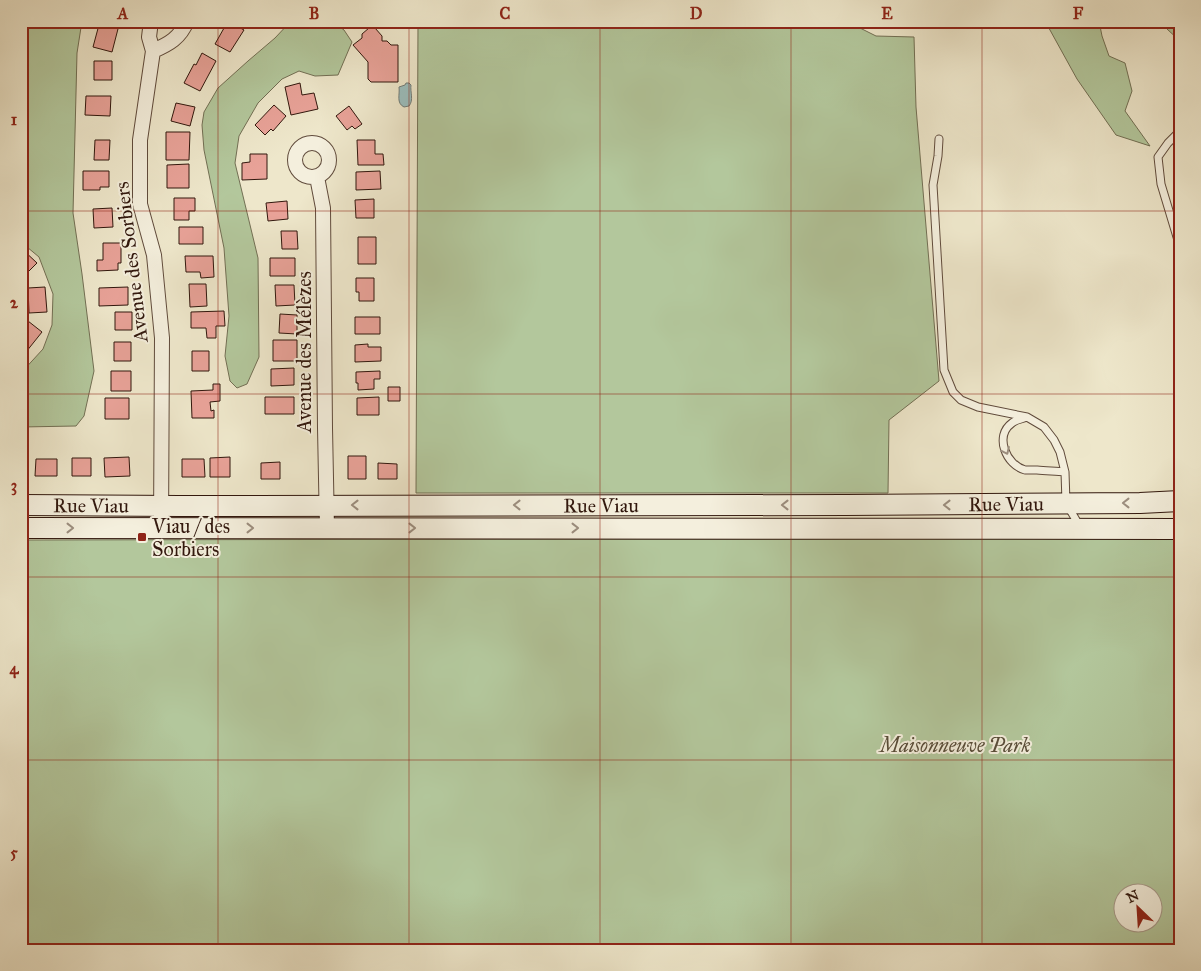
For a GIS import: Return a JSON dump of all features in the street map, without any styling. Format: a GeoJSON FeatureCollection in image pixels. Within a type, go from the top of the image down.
{"type":"FeatureCollection","features":[{"type":"Feature","properties":{"kind":"main road","name":"Rue Viau"},"geometry":{"type":"LineString","coordinates":[[21,505],[1066,504],[1140,503],[1178,499]]}},
{"type":"Feature","properties":{"kind":"main road","name":"Rue Viau"},"geometry":{"type":"LineString","coordinates":[[21,528],[1180,529]]}},
{"type":"Feature","properties":{"kind":"street","name":"Avenue des Sorbiers"},"geometry":{"type":"LineString","coordinates":[[151,21],[148,37],[153,51],[140,140],[140,204],[154,255],[162,338],[161,528]]}},
{"type":"Feature","properties":{"kind":"street"},"geometry":{"type":"LineString","coordinates":[[153,51],[170,44],[184,30],[187,21]]}},
{"type":"Feature","properties":{"kind":"street","name":"Avenue des Mélèzes"},"geometry":{"type":"LineString","coordinates":[[317,177],[323,208],[327,528]]}},
{"type":"Feature","properties":{"kind":"lane"},"geometry":{"type":"LineString","coordinates":[[1180,131],[1158,157],[1161,184],[1180,247]]}},
{"type":"Feature","properties":{"kind":"lane"},"geometry":{"type":"LineString","coordinates":[[939,139],[933,185],[944,370],[953,392],[961,400],[978,407],[1027,417],[1044,427],[1060,452],[1065,472],[1066,504],[1080,528]]}},
{"type":"Feature","properties":{"kind":"lane"},"geometry":{"type":"LineString","coordinates":[[1027,417],[1012,422],[1002,437],[1007,456],[1014,464],[1025,470],[1065,472]]}},
{"type":"Feature","properties":{"kind":"green space"},"geometry":{"type":"Polygon","coordinates":[[[31,21],[82,21],[77,53],[73,213],[94,371],[84,416],[76,426],[21,427],[21,373],[43,349],[52,325],[53,294],[39,257],[21,242],[21,41],[31,21]]]}},
{"type":"Feature","properties":{"kind":"green space"},"geometry":{"type":"Polygon","coordinates":[[[291,21],[332,21],[344,30],[352,42],[338,75],[315,76],[299,71],[282,79],[258,103],[239,136],[235,163],[258,258],[259,357],[247,384],[237,388],[230,381],[225,356],[229,316],[224,248],[204,150],[202,125],[204,112],[218,88],[275,38],[291,21]]]}},
{"type":"Feature","properties":{"kind":"green space"},"geometry":{"type":"Polygon","coordinates":[[[418,21],[846,21],[876,36],[914,37],[916,107],[939,381],[889,420],[888,493],[416,493],[418,21]]]}},
{"type":"Feature","properties":{"kind":"green space"},"geometry":{"type":"Polygon","coordinates":[[[1045,21],[1099,21],[1109,56],[1125,63],[1132,91],[1125,111],[1150,146],[1116,135],[1077,79],[1045,21]]]}},
{"type":"Feature","properties":{"kind":"green space"},"geometry":{"type":"Polygon","coordinates":[[[1161,21],[1180,21],[1180,41],[1167,29],[1161,21]]]}},
{"type":"Feature","properties":{"kind":"green space","name":"Maisonneuve Park"},"geometry":{"type":"Polygon","coordinates":[[[1180,538],[1180,950],[21,950],[21,540],[1180,538]]]}},
{"type":"Feature","properties":{"kind":"water"},"geometry":{"type":"Polygon","coordinates":[[[406,83],[411,85],[412,99],[409,106],[404,107],[399,101],[399,87],[406,83]]]}},
{"type":"Feature","properties":{"kind":"building"},"geometry":{"type":"Polygon","coordinates":[[[100,21],[119,25],[112,52],[93,47],[100,21]]]}},
{"type":"Feature","properties":{"kind":"building"},"geometry":{"type":"Polygon","coordinates":[[[228,21],[244,30],[230,52],[215,44],[228,21]]]}},
{"type":"Feature","properties":{"kind":"building"},"geometry":{"type":"Polygon","coordinates":[[[369,28],[375,28],[382,36],[382,41],[387,41],[391,45],[398,45],[398,82],[371,82],[368,79],[368,62],[353,45],[362,38],[362,34],[369,28]]]}},
{"type":"Feature","properties":{"kind":"building"},"geometry":{"type":"Polygon","coordinates":[[[202,53],[216,61],[200,91],[184,83],[202,53]]]}},
{"type":"Feature","properties":{"kind":"building"},"geometry":{"type":"Polygon","coordinates":[[[94,61],[112,61],[112,80],[94,80],[94,61]]]}},
{"type":"Feature","properties":{"kind":"building"},"geometry":{"type":"Polygon","coordinates":[[[300,83],[302,95],[314,93],[318,109],[291,115],[285,87],[300,83]]]}},
{"type":"Feature","properties":{"kind":"building"},"geometry":{"type":"Polygon","coordinates":[[[86,96],[111,96],[110,116],[85,115],[86,96]]]}},
{"type":"Feature","properties":{"kind":"building"},"geometry":{"type":"Polygon","coordinates":[[[176,103],[195,107],[190,126],[171,121],[176,103]]]}},
{"type":"Feature","properties":{"kind":"building"},"geometry":{"type":"Polygon","coordinates":[[[274,105],[286,116],[273,131],[271,129],[265,135],[255,125],[274,105]]]}},
{"type":"Feature","properties":{"kind":"building"},"geometry":{"type":"Polygon","coordinates":[[[349,106],[362,124],[355,129],[352,126],[347,130],[336,116],[349,106]]]}},
{"type":"Feature","properties":{"kind":"building"},"geometry":{"type":"Polygon","coordinates":[[[166,132],[190,132],[189,160],[166,160],[166,132]]]}},
{"type":"Feature","properties":{"kind":"building"},"geometry":{"type":"Polygon","coordinates":[[[95,140],[110,140],[109,160],[94,160],[95,140]]]}},
{"type":"Feature","properties":{"kind":"building"},"geometry":{"type":"Polygon","coordinates":[[[357,140],[375,140],[375,154],[383,154],[384,165],[358,165],[357,140]]]}},
{"type":"Feature","properties":{"kind":"building"},"geometry":{"type":"Polygon","coordinates":[[[250,154],[267,154],[267,179],[242,180],[242,163],[250,162],[250,154]]]}},
{"type":"Feature","properties":{"kind":"building"},"geometry":{"type":"Polygon","coordinates":[[[189,164],[189,188],[167,188],[167,165],[189,164]]]}},
{"type":"Feature","properties":{"kind":"building"},"geometry":{"type":"Polygon","coordinates":[[[83,171],[109,171],[109,187],[100,187],[100,190],[83,190],[83,171]]]}},
{"type":"Feature","properties":{"kind":"building"},"geometry":{"type":"Polygon","coordinates":[[[380,171],[381,189],[356,190],[356,172],[380,171]]]}},
{"type":"Feature","properties":{"kind":"building"},"geometry":{"type":"Polygon","coordinates":[[[174,198],[195,198],[195,211],[189,211],[189,220],[174,220],[174,198]]]}},
{"type":"Feature","properties":{"kind":"building"},"geometry":{"type":"Polygon","coordinates":[[[374,199],[374,218],[356,218],[355,200],[374,199]]]}},
{"type":"Feature","properties":{"kind":"building"},"geometry":{"type":"Polygon","coordinates":[[[287,201],[288,219],[268,221],[266,203],[287,201]]]}},
{"type":"Feature","properties":{"kind":"building"},"geometry":{"type":"Polygon","coordinates":[[[112,208],[113,227],[94,228],[93,209],[112,208]]]}},
{"type":"Feature","properties":{"kind":"building"},"geometry":{"type":"Polygon","coordinates":[[[179,227],[203,227],[203,244],[179,244],[179,227]]]}},
{"type":"Feature","properties":{"kind":"building"},"geometry":{"type":"Polygon","coordinates":[[[281,231],[297,231],[298,249],[282,249],[281,231]]]}},
{"type":"Feature","properties":{"kind":"building"},"geometry":{"type":"Polygon","coordinates":[[[358,237],[376,237],[376,264],[358,264],[358,237]]]}},
{"type":"Feature","properties":{"kind":"building"},"geometry":{"type":"Polygon","coordinates":[[[103,243],[121,243],[121,263],[118,263],[118,270],[97,271],[97,260],[103,260],[103,243]]]}},
{"type":"Feature","properties":{"kind":"building"},"geometry":{"type":"Polygon","coordinates":[[[21,248],[37,263],[24,276],[21,274],[21,248]]]}},
{"type":"Feature","properties":{"kind":"building"},"geometry":{"type":"Polygon","coordinates":[[[185,256],[213,256],[214,277],[201,278],[200,272],[186,272],[185,256]]]}},
{"type":"Feature","properties":{"kind":"building"},"geometry":{"type":"Polygon","coordinates":[[[270,258],[295,258],[295,276],[270,276],[270,258]]]}},
{"type":"Feature","properties":{"kind":"building"},"geometry":{"type":"Polygon","coordinates":[[[356,278],[374,278],[374,301],[359,301],[359,292],[356,292],[356,278]]]}},
{"type":"Feature","properties":{"kind":"building"},"geometry":{"type":"Polygon","coordinates":[[[189,284],[206,284],[207,306],[190,307],[189,284]]]}},
{"type":"Feature","properties":{"kind":"building"},"geometry":{"type":"Polygon","coordinates":[[[275,285],[294,285],[295,305],[276,306],[275,285]]]}},
{"type":"Feature","properties":{"kind":"building"},"geometry":{"type":"Polygon","coordinates":[[[45,287],[47,312],[29,313],[28,288],[45,287]]]}},
{"type":"Feature","properties":{"kind":"building"},"geometry":{"type":"Polygon","coordinates":[[[128,287],[128,305],[99,306],[99,288],[128,287]]]}},
{"type":"Feature","properties":{"kind":"building"},"geometry":{"type":"Polygon","coordinates":[[[224,311],[225,326],[216,326],[216,338],[207,338],[206,328],[191,328],[191,312],[224,311]]]}},
{"type":"Feature","properties":{"kind":"building"},"geometry":{"type":"Polygon","coordinates":[[[115,312],[132,312],[132,330],[115,330],[115,312]]]}},
{"type":"Feature","properties":{"kind":"building"},"geometry":{"type":"Polygon","coordinates":[[[280,314],[297,315],[297,334],[279,333],[280,314]]]}},
{"type":"Feature","properties":{"kind":"building"},"geometry":{"type":"Polygon","coordinates":[[[355,317],[380,317],[380,334],[355,334],[355,317]]]}},
{"type":"Feature","properties":{"kind":"building"},"geometry":{"type":"Polygon","coordinates":[[[28,321],[42,332],[26,352],[21,348],[21,329],[28,321]]]}},
{"type":"Feature","properties":{"kind":"building"},"geometry":{"type":"Polygon","coordinates":[[[273,340],[297,340],[297,361],[273,361],[273,340]]]}},
{"type":"Feature","properties":{"kind":"building"},"geometry":{"type":"Polygon","coordinates":[[[114,342],[131,342],[131,361],[114,361],[114,342]]]}},
{"type":"Feature","properties":{"kind":"building"},"geometry":{"type":"Polygon","coordinates":[[[368,344],[368,347],[381,347],[381,361],[355,362],[355,345],[368,344]]]}},
{"type":"Feature","properties":{"kind":"building"},"geometry":{"type":"Polygon","coordinates":[[[192,351],[209,351],[209,371],[192,371],[192,351]]]}},
{"type":"Feature","properties":{"kind":"building"},"geometry":{"type":"Polygon","coordinates":[[[294,368],[294,385],[271,386],[271,369],[294,368]]]}},
{"type":"Feature","properties":{"kind":"building"},"geometry":{"type":"Polygon","coordinates":[[[111,371],[131,371],[131,391],[111,391],[111,371]]]}},
{"type":"Feature","properties":{"kind":"building"},"geometry":{"type":"Polygon","coordinates":[[[380,371],[380,379],[374,379],[374,389],[358,390],[356,372],[380,371]]]}},
{"type":"Feature","properties":{"kind":"building"},"geometry":{"type":"Polygon","coordinates":[[[213,384],[220,384],[220,401],[210,402],[211,411],[214,410],[214,418],[192,418],[191,391],[213,390],[213,384]]]}},
{"type":"Feature","properties":{"kind":"building"},"geometry":{"type":"Polygon","coordinates":[[[388,387],[400,387],[400,401],[388,401],[388,387]]]}},
{"type":"Feature","properties":{"kind":"building"},"geometry":{"type":"Polygon","coordinates":[[[265,397],[294,397],[294,414],[265,414],[265,397]]]}},
{"type":"Feature","properties":{"kind":"building"},"geometry":{"type":"Polygon","coordinates":[[[379,397],[379,415],[357,415],[357,398],[379,397]]]}},
{"type":"Feature","properties":{"kind":"building"},"geometry":{"type":"Polygon","coordinates":[[[105,398],[129,398],[129,419],[105,419],[105,398]]]}},
{"type":"Feature","properties":{"kind":"building"},"geometry":{"type":"Polygon","coordinates":[[[348,456],[366,456],[366,479],[348,479],[348,456]]]}},
{"type":"Feature","properties":{"kind":"building"},"geometry":{"type":"Polygon","coordinates":[[[129,457],[130,476],[105,477],[104,458],[129,457]]]}},
{"type":"Feature","properties":{"kind":"building"},"geometry":{"type":"Polygon","coordinates":[[[230,457],[230,477],[210,477],[210,458],[230,457]]]}},
{"type":"Feature","properties":{"kind":"building"},"geometry":{"type":"Polygon","coordinates":[[[72,458],[91,458],[91,476],[72,476],[72,458]]]}},
{"type":"Feature","properties":{"kind":"building"},"geometry":{"type":"Polygon","coordinates":[[[36,459],[57,459],[57,476],[35,476],[36,459]]]}},
{"type":"Feature","properties":{"kind":"building"},"geometry":{"type":"Polygon","coordinates":[[[182,459],[204,459],[205,477],[182,477],[182,459]]]}},
{"type":"Feature","properties":{"kind":"building"},"geometry":{"type":"Polygon","coordinates":[[[25,460],[25,479],[21,479],[21,461],[25,460]]]}},
{"type":"Feature","properties":{"kind":"building"},"geometry":{"type":"Polygon","coordinates":[[[280,462],[280,479],[261,479],[261,463],[280,462]]]}},
{"type":"Feature","properties":{"kind":"building"},"geometry":{"type":"Polygon","coordinates":[[[378,463],[397,464],[397,479],[378,479],[378,463]]]}},
{"type":"Feature","properties":{"kind":"place","name":"Viau / des Sorbiers"},"geometry":{"type":"Point","coordinates":[142,537]}}]}
